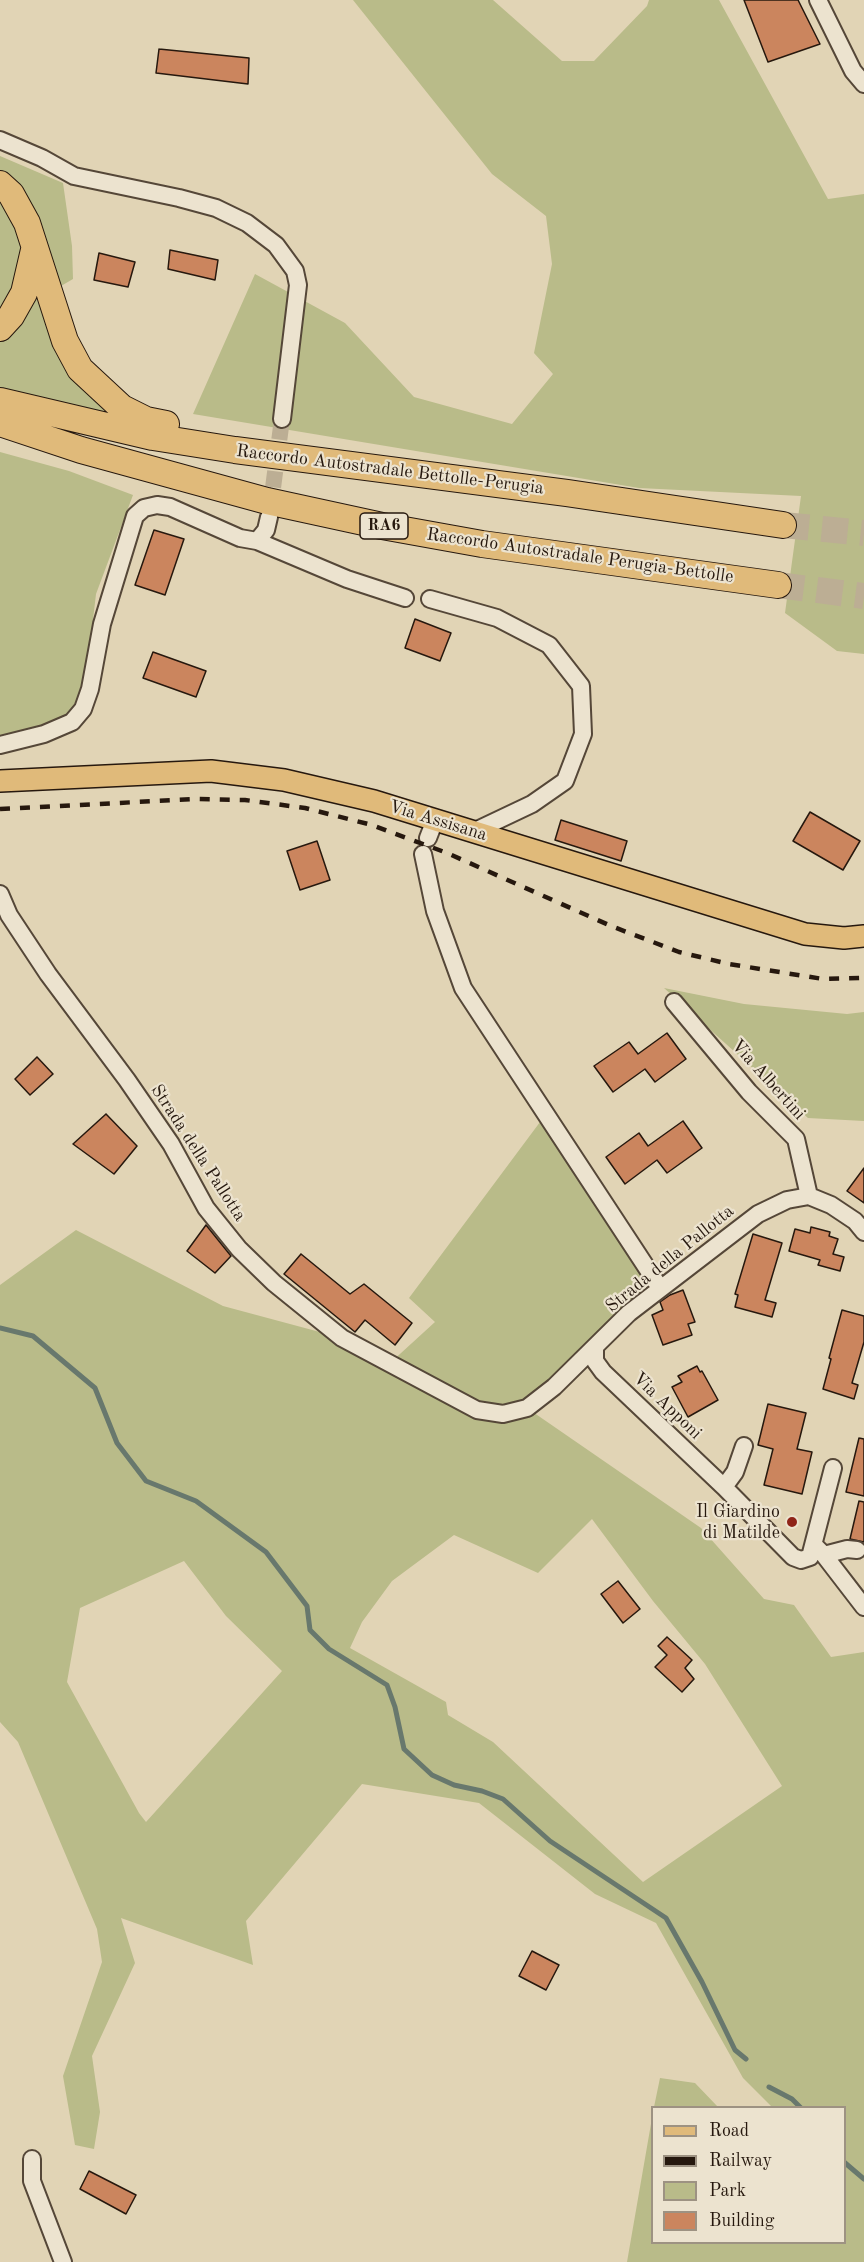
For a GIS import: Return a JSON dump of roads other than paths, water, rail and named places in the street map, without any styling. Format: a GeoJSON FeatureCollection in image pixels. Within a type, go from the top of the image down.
{"type":"FeatureCollection","features":[{"type":"Feature","properties":{"kind":"highway"},"geometry":{"type":"LineString","coordinates":[[0,184],[11,194],[27,223],[65,341],[80,369],[122,408],[146,420],[237,438],[434,466],[493,484]]}},
{"type":"Feature","properties":{"kind":"highway"},"geometry":{"type":"LineString","coordinates":[[0,328],[11,316],[24,293],[34,250]]}},
{"type":"Feature","properties":{"kind":"highway","name":"Raccordo Autostradale Bettolle-Perugia"},"geometry":{"type":"LineString","coordinates":[[0,401],[153,437],[235,450],[783,525]]}},
{"type":"Feature","properties":{"kind":"highway","name":"Raccordo Autostradale Perugia-Bettolle"},"geometry":{"type":"LineString","coordinates":[[0,423],[268,509],[482,544],[778,585]]}},
{"type":"Feature","properties":{"kind":"highway"},"geometry":{"type":"LineString","coordinates":[[0,440],[186,490],[268,509]]}},
{"type":"Feature","properties":{"kind":"main road","name":"Via Assisana"},"geometry":{"type":"LineString","coordinates":[[0,781],[211,771],[284,780],[374,801],[431,829],[474,831],[806,934],[844,938],[864,936]]}},
{"type":"Feature","properties":{"kind":"street"},"geometry":{"type":"LineString","coordinates":[[818,0],[853,71],[864,84]]}},
{"type":"Feature","properties":{"kind":"street"},"geometry":{"type":"LineString","coordinates":[[833,0],[833,31]]}},
{"type":"Feature","properties":{"kind":"street"},"geometry":{"type":"LineString","coordinates":[[0,140],[42,158],[74,176],[216,208],[247,223],[276,245],[295,271],[298,285],[282,419]]}},
{"type":"Feature","properties":{"kind":"street"},"geometry":{"type":"LineString","coordinates":[[0,745],[44,734],[72,722],[82,709],[90,689],[106,613],[135,516],[144,508],[157,505],[170,507],[240,538],[257,541],[347,579],[405,598]]}},
{"type":"Feature","properties":{"kind":"street"},"geometry":{"type":"LineString","coordinates":[[257,541],[266,530],[268,509]]}},
{"type":"Feature","properties":{"kind":"street"},"geometry":{"type":"LineString","coordinates":[[430,599],[497,618],[549,645],[581,686],[583,734],[566,781],[532,804],[474,831]]}},
{"type":"Feature","properties":{"kind":"street"},"geometry":{"type":"LineString","coordinates":[[423,854],[435,911],[463,988],[660,1288]]}},
{"type":"Feature","properties":{"kind":"street","name":"Strada della Pallotta"},"geometry":{"type":"LineString","coordinates":[[0,894],[9,915],[48,974],[127,1080],[171,1144],[206,1208],[239,1249],[274,1283],[342,1338],[477,1410],[503,1414],[527,1408],[554,1388],[628,1313],[758,1214],[787,1200],[809,1196]]}},
{"type":"Feature","properties":{"kind":"street","name":"Via Albertini"},"geometry":{"type":"LineString","coordinates":[[674,1002],[749,1092],[796,1139],[809,1196]]}},
{"type":"Feature","properties":{"kind":"street"},"geometry":{"type":"LineString","coordinates":[[809,1196],[831,1205],[855,1221],[864,1232]]}},
{"type":"Feature","properties":{"kind":"street","name":"Via Apponi"},"geometry":{"type":"LineString","coordinates":[[595,1349],[595,1361],[603,1372],[724,1486],[793,1557],[801,1560],[819,1550],[857,1550]]}},
{"type":"Feature","properties":{"kind":"street"},"geometry":{"type":"LineString","coordinates":[[724,1486],[735,1472],[744,1446]]}},
{"type":"Feature","properties":{"kind":"street"},"geometry":{"type":"LineString","coordinates":[[833,1468],[819,1550],[864,1607]]}},
{"type":"Feature","properties":{"kind":"street"},"geometry":{"type":"LineString","coordinates":[[32,2159],[32,2181],[63,2262]]}},
{"type":"Feature","properties":{"kind":"waterway"},"geometry":{"type":"LineString","coordinates":[[0,1328],[33,1336],[95,1388],[117,1443],[146,1481],[196,1501],[266,1552],[307,1606],[310,1630],[329,1649],[387,1685],[395,1707],[404,1749],[432,1775],[454,1785],[482,1791],[503,1799],[550,1841],[666,1918],[702,1982],[735,2050],[746,2059]]}},
{"type":"Feature","properties":{"kind":"waterway"},"geometry":{"type":"LineString","coordinates":[[769,2087],[792,2099],[799,2106]]}},
{"type":"Feature","properties":{"kind":"waterway"},"geometry":{"type":"LineString","coordinates":[[846,2164],[864,2179]]}},
{"type":"Feature","properties":{"kind":"tunnel"},"geometry":{"type":"LineString","coordinates":[[270,511],[282,419]]}},
{"type":"Feature","properties":{"kind":"tunnel"},"geometry":{"type":"LineString","coordinates":[[783,525],[864,533]]}},
{"type":"Feature","properties":{"kind":"tunnel"},"geometry":{"type":"LineString","coordinates":[[778,585],[864,596]]}},
{"type":"Feature","properties":{"kind":"railway"},"geometry":{"type":"LineString","coordinates":[[0,809],[196,799],[245,800],[305,808],[372,825],[447,853],[611,926],[679,952],[729,964],[823,979],[864,978]]}},
{"type":"Feature","properties":{"kind":"place","name":"Il Giardino di Matilde"},"geometry":{"type":"Point","coordinates":[792,1522]}}]}
